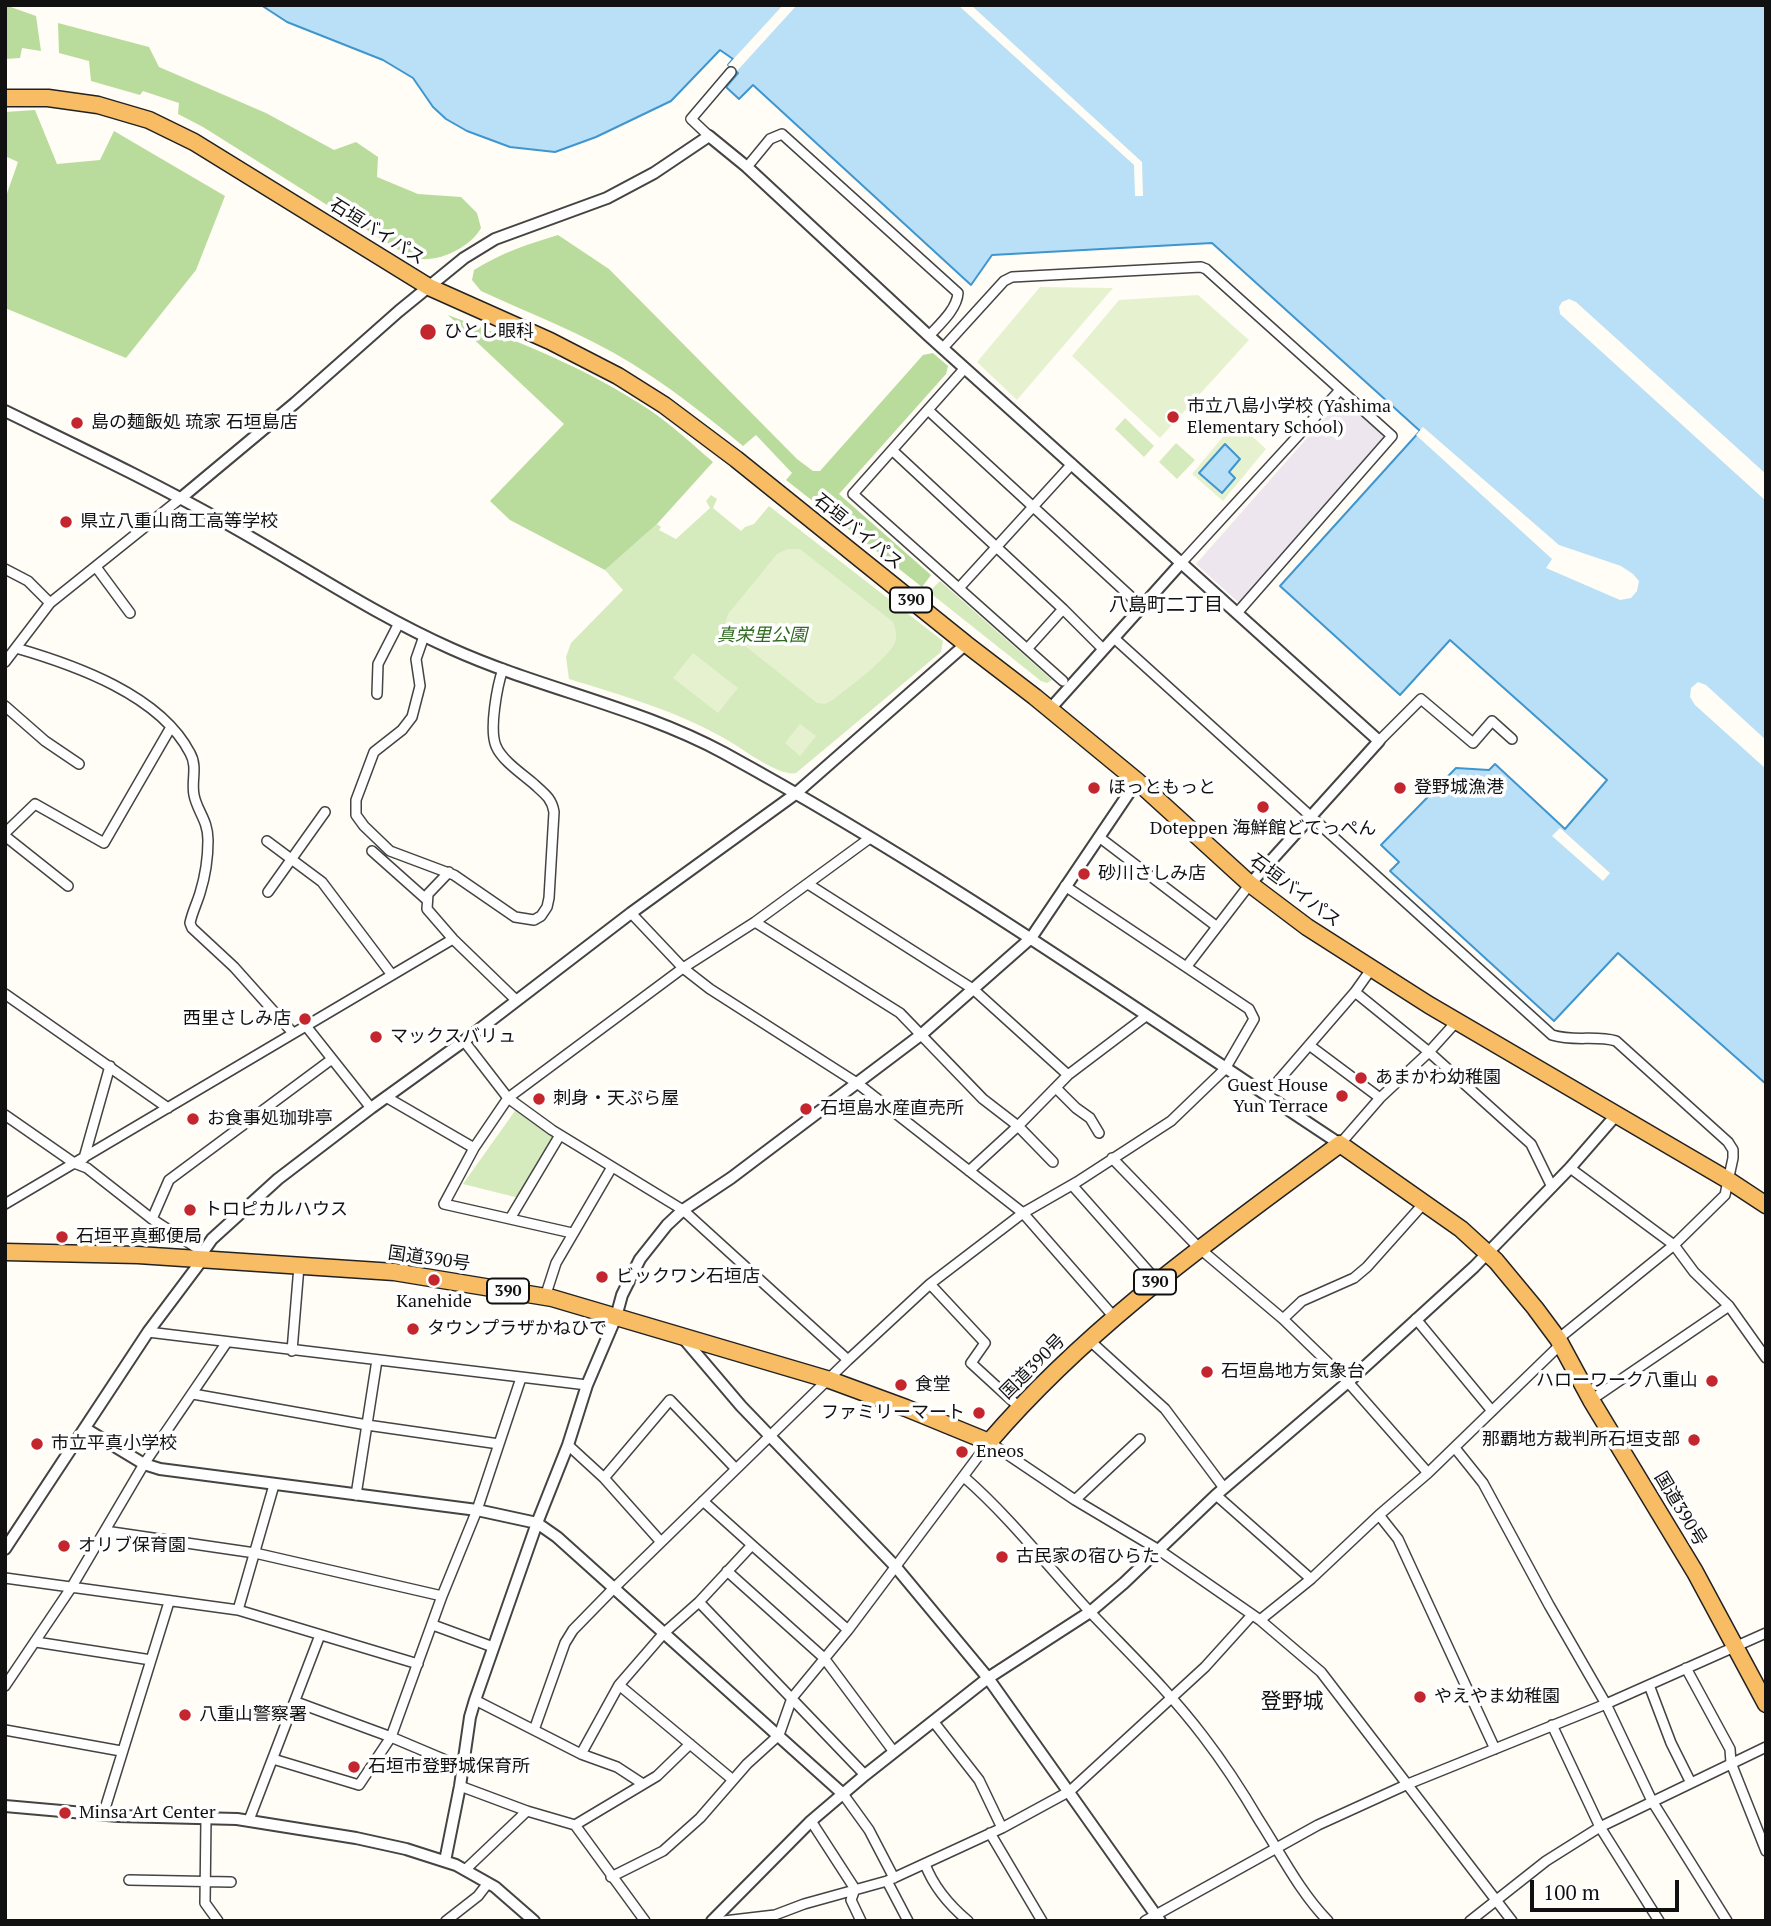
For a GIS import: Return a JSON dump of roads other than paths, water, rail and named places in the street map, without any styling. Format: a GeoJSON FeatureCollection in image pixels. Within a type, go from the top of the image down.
{"type":"FeatureCollection","features":[{"type":"Feature","properties":{"kind":"highway","name":"石垣バイパス"},"geometry":{"type":"LineString","coordinates":[[5,98],[48,98],[98,105],[149,120],[194,142],[429,287],[550,341],[618,376],[664,405],[736,459],[966,645],[1050,709],[1137,781],[1250,884],[1307,927],[1457,1021],[1766,1205]]}},
{"type":"Feature","properties":{"kind":"highway","name":"国道390号"},"geometry":{"type":"LineString","coordinates":[[5,1252],[202,1256],[394,1272],[545,1297],[830,1380],[989,1442],[1019,1407],[1088,1339],[1199,1248],[1340,1144],[1424,1202],[1489,1252],[1535,1308],[1560,1342],[1591,1400],[1695,1572],[1766,1704]]}},
{"type":"Feature","properties":{"kind":"street"},"geometry":{"type":"LineString","coordinates":[[731,72],[691,119],[1379,741]]}},
{"type":"Feature","properties":{"kind":"street"},"geometry":{"type":"LineString","coordinates":[[747,167],[771,139],[782,134],[958,293],[958,301],[929,336]]}},
{"type":"Feature","properties":{"kind":"street"},"geometry":{"type":"LineString","coordinates":[[5,662],[50,603],[295,403],[379,327],[464,258],[495,239],[607,198],[663,167],[709,136]]}},
{"type":"Feature","properties":{"kind":"street"},"geometry":{"type":"LineString","coordinates":[[943,348],[1004,281],[1012,277],[1201,267],[1392,436],[1237,613]]}},
{"type":"Feature","properties":{"kind":"street"},"geometry":{"type":"LineString","coordinates":[[965,368],[853,494],[1063,681]]}},
{"type":"Feature","properties":{"kind":"street"},"geometry":{"type":"LineString","coordinates":[[1050,709],[1340,390]]}},
{"type":"Feature","properties":{"kind":"street"},"geometry":{"type":"LineString","coordinates":[[928,410],[1142,607]]}},
{"type":"Feature","properties":{"kind":"street"},"geometry":{"type":"LineString","coordinates":[[5,411],[181,498],[424,636],[503,669],[662,725],[724,753],[870,838],[1031,938],[1340,1144],[1380,1098],[1429,1052],[1457,1021]]}},
{"type":"Feature","properties":{"kind":"street"},"geometry":{"type":"LineString","coordinates":[[892,450],[1063,608],[1103,649]]}},
{"type":"Feature","properties":{"kind":"street"},"geometry":{"type":"LineString","coordinates":[[959,588],[1072,464]]}},
{"type":"Feature","properties":{"kind":"street"},"geometry":{"type":"LineString","coordinates":[[96,566],[130,613]]}},
{"type":"Feature","properties":{"kind":"street"},"geometry":{"type":"LineString","coordinates":[[5,569],[28,581],[50,603]]}},
{"type":"Feature","properties":{"kind":"street"},"geometry":{"type":"LineString","coordinates":[[1027,649],[1063,608]]}},
{"type":"Feature","properties":{"kind":"street"},"geometry":{"type":"LineString","coordinates":[[377,694],[378,664],[399,623]]}},
{"type":"Feature","properties":{"kind":"street"},"geometry":{"type":"LineString","coordinates":[[424,636],[416,659],[420,686],[412,718],[402,730],[374,752],[356,800],[356,815],[390,851],[449,872],[515,917],[534,920],[541,916],[547,907],[553,803],[495,746],[498,685],[503,669]]}},
{"type":"Feature","properties":{"kind":"street"},"geometry":{"type":"LineString","coordinates":[[724,1921],[775,1915],[890,1879],[1002,1828],[1070,1791],[1256,1617],[1311,1579],[1428,1473],[1560,1342],[1674,1245],[1724,1195],[1733,1150],[1728,1142],[1616,1041],[1604,1037],[1567,1040],[1552,1035],[1114,638]]}},
{"type":"Feature","properties":{"kind":"street"},"geometry":{"type":"LineString","coordinates":[[5,1549],[212,1239],[278,1179],[371,1108],[794,795],[966,645]]}},
{"type":"Feature","properties":{"kind":"street"},"geometry":{"type":"LineString","coordinates":[[16,648],[63,662],[149,705],[171,727],[191,754],[194,797],[204,817],[208,838],[201,890],[191,923],[192,928],[234,967],[293,1033]]}},
{"type":"Feature","properties":{"kind":"street"},"geometry":{"type":"LineString","coordinates":[[1187,966],[1250,884],[1379,741],[1421,699],[1473,743],[1492,721],[1512,739]]}},
{"type":"Feature","properties":{"kind":"street"},"geometry":{"type":"LineString","coordinates":[[5,706],[45,741],[79,764]]}},
{"type":"Feature","properties":{"kind":"street"},"geometry":{"type":"LineString","coordinates":[[68,887],[5,835],[35,804],[104,843],[171,727]]}},
{"type":"Feature","properties":{"kind":"street"},"geometry":{"type":"LineString","coordinates":[[445,1861],[475,1700],[537,1523],[568,1445],[587,1385],[616,1317],[622,1295],[640,1259],[667,1225],[683,1210],[731,1178],[922,1034],[1031,938],[1137,781]]}},
{"type":"Feature","properties":{"kind":"street"},"geometry":{"type":"LineString","coordinates":[[268,892],[325,813]]}},
{"type":"Feature","properties":{"kind":"street"},"geometry":{"type":"LineString","coordinates":[[1099,837],[1216,926]]}},
{"type":"Feature","properties":{"kind":"street"},"geometry":{"type":"LineString","coordinates":[[572,1233],[511,1217],[444,1204],[474,1148],[508,1098],[683,968],[755,922],[870,838]]}},
{"type":"Feature","properties":{"kind":"street"},"geometry":{"type":"LineString","coordinates":[[267,841],[322,882],[392,975]]}},
{"type":"Feature","properties":{"kind":"street"},"geometry":{"type":"LineString","coordinates":[[372,852],[427,900]]}},
{"type":"Feature","properties":{"kind":"street"},"geometry":{"type":"LineString","coordinates":[[449,872],[431,890],[427,909],[453,939],[516,1000]]}},
{"type":"Feature","properties":{"kind":"street"},"geometry":{"type":"LineString","coordinates":[[808,884],[973,989],[1068,1075]]}},
{"type":"Feature","properties":{"kind":"street"},"geometry":{"type":"LineString","coordinates":[[534,1730],[565,1643],[573,1630],[848,1360],[930,1284],[1023,1213],[1171,1121],[1225,1069],[1254,1019],[1250,1009],[1065,886]]}},
{"type":"Feature","properties":{"kind":"street"},"geometry":{"type":"LineString","coordinates":[[631,913],[683,968],[710,989],[857,1083],[1023,1213],[1114,1317]]}},
{"type":"Feature","properties":{"kind":"street"},"geometry":{"type":"LineString","coordinates":[[755,922],[900,1013],[983,1099],[1018,1126],[1053,1162]]}},
{"type":"Feature","properties":{"kind":"street"},"geometry":{"type":"LineString","coordinates":[[5,1205],[453,939]]}},
{"type":"Feature","properties":{"kind":"street"},"geometry":{"type":"LineString","coordinates":[[1266,1095],[1355,992],[1372,968]]}},
{"type":"Feature","properties":{"kind":"street"},"geometry":{"type":"LineString","coordinates":[[1355,992],[1429,1052],[1531,1144],[1552,1187]]}},
{"type":"Feature","properties":{"kind":"street"},"geometry":{"type":"LineString","coordinates":[[5,994],[168,1108]]}},
{"type":"Feature","properties":{"kind":"street"},"geometry":{"type":"LineString","coordinates":[[969,1171],[1068,1075],[1146,1016]]}},
{"type":"Feature","properties":{"kind":"street"},"geometry":{"type":"LineString","coordinates":[[306,1026],[371,1108]]}},
{"type":"Feature","properties":{"kind":"street"},"geometry":{"type":"LineString","coordinates":[[464,1041],[508,1098],[560,1135],[683,1210],[848,1360]]}},
{"type":"Feature","properties":{"kind":"street"},"geometry":{"type":"LineString","coordinates":[[1309,1045],[1380,1098]]}},
{"type":"Feature","properties":{"kind":"street"},"geometry":{"type":"LineString","coordinates":[[152,1219],[169,1180],[332,1059]]}},
{"type":"Feature","properties":{"kind":"street"},"geometry":{"type":"LineString","coordinates":[[84,1158],[110,1066]]}},
{"type":"Feature","properties":{"kind":"street"},"geometry":{"type":"LineString","coordinates":[[1056,1088],[1090,1118],[1099,1133]]}},
{"type":"Feature","properties":{"kind":"street"},"geometry":{"type":"LineString","coordinates":[[386,1097],[474,1148]]}},
{"type":"Feature","properties":{"kind":"street"},"geometry":{"type":"LineString","coordinates":[[712,1921],[811,1821],[865,1775],[988,1678],[1090,1612],[1220,1492],[1348,1382],[1489,1252],[1570,1168],[1617,1114]]}},
{"type":"Feature","properties":{"kind":"street"},"geometry":{"type":"LineString","coordinates":[[5,1115],[75,1163],[87,1168],[202,1256]]}},
{"type":"Feature","properties":{"kind":"street"},"geometry":{"type":"LineString","coordinates":[[511,1217],[560,1135]]}},
{"type":"Feature","properties":{"kind":"street"},"geometry":{"type":"LineString","coordinates":[[1112,1158],[1199,1248],[1283,1319],[1348,1382],[1428,1473]]}},
{"type":"Feature","properties":{"kind":"street"},"geometry":{"type":"LineString","coordinates":[[545,1297],[556,1263],[611,1167]]}},
{"type":"Feature","properties":{"kind":"street"},"geometry":{"type":"LineString","coordinates":[[1570,1168],[1674,1245],[1694,1272],[1729,1306],[1766,1358]]}},
{"type":"Feature","properties":{"kind":"street"},"geometry":{"type":"LineString","coordinates":[[1072,1185],[1157,1281]]}},
{"type":"Feature","properties":{"kind":"street"},"geometry":{"type":"LineString","coordinates":[[1283,1319],[1302,1301],[1354,1278],[1367,1267],[1424,1202]]}},
{"type":"Feature","properties":{"kind":"street"},"geometry":{"type":"LineString","coordinates":[[292,1351],[299,1266]]}},
{"type":"Feature","properties":{"kind":"street"},"geometry":{"type":"LineString","coordinates":[[930,1284],[985,1343],[971,1363],[1019,1407]]}},
{"type":"Feature","properties":{"kind":"street"},"geometry":{"type":"LineString","coordinates":[[1591,1400],[1729,1306]]}},
{"type":"Feature","properties":{"kind":"street"},"geometry":{"type":"LineString","coordinates":[[1416,1319],[1492,1411]]}},
{"type":"Feature","properties":{"kind":"street"},"geometry":{"type":"LineString","coordinates":[[148,1332],[587,1385]]}},
{"type":"Feature","properties":{"kind":"street"},"geometry":{"type":"LineString","coordinates":[[684,1339],[769,1437],[895,1566],[988,1678],[1070,1791],[1154,1919],[1318,1825],[1408,1784],[1606,1704],[1766,1633]]}},
{"type":"Feature","properties":{"kind":"street"},"geometry":{"type":"LineString","coordinates":[[1088,1339],[1165,1409],[1220,1492],[1311,1579]]}},
{"type":"Feature","properties":{"kind":"street"},"geometry":{"type":"LineString","coordinates":[[5,1686],[71,1588],[144,1464],[227,1342]]}},
{"type":"Feature","properties":{"kind":"street"},"geometry":{"type":"LineString","coordinates":[[356,1494],[377,1360]]}},
{"type":"Feature","properties":{"kind":"street"},"geometry":{"type":"LineString","coordinates":[[273,1759],[359,1784],[391,1737],[442,1596],[477,1510],[521,1378]]}},
{"type":"Feature","properties":{"kind":"street"},"geometry":{"type":"LineString","coordinates":[[193,1394],[367,1426],[499,1444]]}},
{"type":"Feature","properties":{"kind":"street"},"geometry":{"type":"LineString","coordinates":[[604,1478],[670,1400],[736,1469]]}},
{"type":"Feature","properties":{"kind":"street"},"geometry":{"type":"LineString","coordinates":[[86,1429],[144,1464],[274,1485],[477,1510],[537,1523],[557,1537],[843,1794],[869,1830],[908,1921]]}},
{"type":"Feature","properties":{"kind":"street"},"geometry":{"type":"LineString","coordinates":[[1075,1500],[1140,1440]]}},
{"type":"Feature","properties":{"kind":"street"},"geometry":{"type":"LineString","coordinates":[[611,1877],[663,1851],[700,1818],[733,1780],[779,1735],[792,1698],[848,1630],[989,1442],[1075,1500],[1158,1550],[1256,1617],[1321,1672],[1512,1921]]}},
{"type":"Feature","properties":{"kind":"street"},"geometry":{"type":"LineString","coordinates":[[568,1445],[604,1478],[662,1542]]}},
{"type":"Feature","properties":{"kind":"street"},"geometry":{"type":"LineString","coordinates":[[1455,1448],[1483,1483],[1606,1704],[1652,1801],[1727,1921]]}},
{"type":"Feature","properties":{"kind":"street"},"geometry":{"type":"LineString","coordinates":[[964,1477],[996,1505],[1090,1612],[1171,1697],[1203,1736],[1260,1820],[1275,1849],[1306,1895],[1328,1921]]}},
{"type":"Feature","properties":{"kind":"street"},"geometry":{"type":"LineString","coordinates":[[238,1610],[274,1485]]}},
{"type":"Feature","properties":{"kind":"street"},"geometry":{"type":"LineString","coordinates":[[703,1501],[848,1630]]}},
{"type":"Feature","properties":{"kind":"street"},"geometry":{"type":"LineString","coordinates":[[1379,1515],[1403,1550],[1495,1749]]}},
{"type":"Feature","properties":{"kind":"street"},"geometry":{"type":"LineString","coordinates":[[105,1531],[255,1553],[442,1596]]}},
{"type":"Feature","properties":{"kind":"street"},"geometry":{"type":"LineString","coordinates":[[581,1754],[619,1685],[664,1633],[699,1602],[752,1545]]}},
{"type":"Feature","properties":{"kind":"street"},"geometry":{"type":"LineString","coordinates":[[727,1571],[824,1658],[894,1752]]}},
{"type":"Feature","properties":{"kind":"street"},"geometry":{"type":"LineString","coordinates":[[5,1578],[238,1610],[418,1664]]}},
{"type":"Feature","properties":{"kind":"street"},"geometry":{"type":"LineString","coordinates":[[103,1815],[169,1602]]}},
{"type":"Feature","properties":{"kind":"street"},"geometry":{"type":"LineString","coordinates":[[699,1602],[865,1775]]}},
{"type":"Feature","properties":{"kind":"street"},"geometry":{"type":"LineString","coordinates":[[433,1625],[493,1647]]}},
{"type":"Feature","properties":{"kind":"street"},"geometry":{"type":"LineString","coordinates":[[249,1820],[320,1635]]}},
{"type":"Feature","properties":{"kind":"street"},"geometry":{"type":"LineString","coordinates":[[36,1642],[151,1660]]}},
{"type":"Feature","properties":{"kind":"street"},"geometry":{"type":"LineString","coordinates":[[1686,1668],[1730,1749],[1731,1763],[1766,1851]]}},
{"type":"Feature","properties":{"kind":"street"},"geometry":{"type":"LineString","coordinates":[[619,1685],[733,1780]]}},
{"type":"Feature","properties":{"kind":"street"},"geometry":{"type":"LineString","coordinates":[[1648,1685],[1671,1743],[1691,1783]]}},
{"type":"Feature","properties":{"kind":"street"},"geometry":{"type":"LineString","coordinates":[[475,1700],[581,1754],[618,1767],[643,1784]]}},
{"type":"Feature","properties":{"kind":"street"},"geometry":{"type":"LineString","coordinates":[[296,1703],[391,1737],[462,1767]]}},
{"type":"Feature","properties":{"kind":"street"},"geometry":{"type":"LineString","coordinates":[[933,1721],[979,1780],[1002,1828]]}},
{"type":"Feature","properties":{"kind":"street"},"geometry":{"type":"LineString","coordinates":[[1552,1725],[1600,1826],[1659,1921]]}},
{"type":"Feature","properties":{"kind":"street"},"geometry":{"type":"LineString","coordinates":[[5,1730],[121,1751]]}},
{"type":"Feature","properties":{"kind":"street"},"geometry":{"type":"LineString","coordinates":[[575,1825],[657,1776],[690,1744]]}},
{"type":"Feature","properties":{"kind":"street"},"geometry":{"type":"LineString","coordinates":[[1469,1921],[1546,1861],[1600,1826],[1766,1747]]}},
{"type":"Feature","properties":{"kind":"street"},"geometry":{"type":"LineString","coordinates":[[460,1786],[527,1811],[575,1825],[645,1921]]}},
{"type":"Feature","properties":{"kind":"street"},"geometry":{"type":"LineString","coordinates":[[5,1807],[103,1815],[249,1820],[356,1838],[445,1861],[465,1870],[488,1883],[534,1921]]}},
{"type":"Feature","properties":{"kind":"street"},"geometry":{"type":"LineString","coordinates":[[465,1870],[527,1811]]}},
{"type":"Feature","properties":{"kind":"street"},"geometry":{"type":"LineString","coordinates":[[206,1818],[205,1903],[218,1921]]}},
{"type":"Feature","properties":{"kind":"street"},"geometry":{"type":"LineString","coordinates":[[811,1821],[855,1889]]}},
{"type":"Feature","properties":{"kind":"street"},"geometry":{"type":"LineString","coordinates":[[990,1833],[1042,1921]]}},
{"type":"Feature","properties":{"kind":"street"},"geometry":{"type":"LineString","coordinates":[[925,1864],[930,1878],[950,1906],[968,1921]]}},
{"type":"Feature","properties":{"kind":"street"},"geometry":{"type":"LineString","coordinates":[[130,1880],[231,1882]]}},
{"type":"Feature","properties":{"kind":"street"},"geometry":{"type":"LineString","coordinates":[[446,1921],[478,1896],[488,1883]]}},
{"type":"Feature","properties":{"kind":"street"},"geometry":{"type":"LineString","coordinates":[[855,1889],[851,1900],[861,1921]]}},
{"type":"Feature","properties":{"kind":"water"},"geometry":{"type":"Polygon","coordinates":[[[261,5],[1766,5],[1766,1084],[1618,953],[1554,1021],[1390,871],[1399,862],[1381,845],[1456,768],[1489,770],[1495,764],[1565,829],[1607,780],[1450,640],[1400,695],[1280,586],[1420,431],[1212,243],[992,255],[971,285],[753,85],[739,99],[726,87],[738,73],[728,65],[733,59],[720,50],[671,101],[596,137],[555,152],[510,147],[467,131],[446,119],[433,107],[413,78],[383,60],[287,22],[261,5]]]}},
{"type":"Feature","properties":{"kind":"water"},"geometry":{"type":"Polygon","coordinates":[[[1225,444],[1240,459],[1229,472],[1235,478],[1222,493],[1199,473],[1225,444]]]}},
{"type":"Feature","properties":{"kind":"place","name":"ひとし眼科"},"geometry":{"type":"Point","coordinates":[428,332]}},
{"type":"Feature","properties":{"kind":"place","name":"市立八島小学校 (Yashima Elementary School)"},"geometry":{"type":"Point","coordinates":[1173,417]}},
{"type":"Feature","properties":{"kind":"place","name":"島の麺飯処 琉家 石垣島店"},"geometry":{"type":"Point","coordinates":[77,423]}},
{"type":"Feature","properties":{"kind":"place","name":"県立八重山商工高等学校"},"geometry":{"type":"Point","coordinates":[66,522]}},
{"type":"Feature","properties":{"kind":"place","name":"ほっともっと"},"geometry":{"type":"Point","coordinates":[1094,788]}},
{"type":"Feature","properties":{"kind":"place","name":"登野城漁港"},"geometry":{"type":"Point","coordinates":[1400,788]}},
{"type":"Feature","properties":{"kind":"place","name":"Doteppen 海鮮館どてっぺん"},"geometry":{"type":"Point","coordinates":[1263,807]}},
{"type":"Feature","properties":{"kind":"place","name":"砂川さしみ店"},"geometry":{"type":"Point","coordinates":[1084,874]}},
{"type":"Feature","properties":{"kind":"place","name":"西里さしみ店"},"geometry":{"type":"Point","coordinates":[305,1019]}},
{"type":"Feature","properties":{"kind":"place","name":"マックスバリュ"},"geometry":{"type":"Point","coordinates":[376,1037]}},
{"type":"Feature","properties":{"kind":"place","name":"あまかわ幼稚園"},"geometry":{"type":"Point","coordinates":[1361,1078]}},
{"type":"Feature","properties":{"kind":"place","name":"Guest House Yun Terrace"},"geometry":{"type":"Point","coordinates":[1342,1096]}},
{"type":"Feature","properties":{"kind":"place","name":"刺身・天ぷら屋"},"geometry":{"type":"Point","coordinates":[539,1099]}},
{"type":"Feature","properties":{"kind":"place","name":"石垣島水産直売所"},"geometry":{"type":"Point","coordinates":[806,1109]}},
{"type":"Feature","properties":{"kind":"place","name":"お食事処珈琲亭"},"geometry":{"type":"Point","coordinates":[193,1119]}},
{"type":"Feature","properties":{"kind":"place","name":"トロピカルハウス"},"geometry":{"type":"Point","coordinates":[190,1210]}},
{"type":"Feature","properties":{"kind":"place","name":"石垣平真郵便局"},"geometry":{"type":"Point","coordinates":[62,1237]}},
{"type":"Feature","properties":{"kind":"place","name":"ビックワン石垣店"},"geometry":{"type":"Point","coordinates":[602,1277]}},
{"type":"Feature","properties":{"kind":"place","name":"Kanehide"},"geometry":{"type":"Point","coordinates":[434,1280]}},
{"type":"Feature","properties":{"kind":"place","name":"タウンプラザかねひで"},"geometry":{"type":"Point","coordinates":[413,1329]}},
{"type":"Feature","properties":{"kind":"place","name":"石垣島地方気象台"},"geometry":{"type":"Point","coordinates":[1207,1372]}},
{"type":"Feature","properties":{"kind":"place","name":"ハローワーク八重山"},"geometry":{"type":"Point","coordinates":[1712,1381]}},
{"type":"Feature","properties":{"kind":"place","name":"食堂"},"geometry":{"type":"Point","coordinates":[901,1385]}},
{"type":"Feature","properties":{"kind":"place","name":"ファミリーマート"},"geometry":{"type":"Point","coordinates":[979,1413]}},
{"type":"Feature","properties":{"kind":"place","name":"那覇地方裁判所石垣支部"},"geometry":{"type":"Point","coordinates":[1694,1440]}},
{"type":"Feature","properties":{"kind":"place","name":"市立平真小学校"},"geometry":{"type":"Point","coordinates":[37,1444]}},
{"type":"Feature","properties":{"kind":"place","name":"Eneos"},"geometry":{"type":"Point","coordinates":[962,1452]}},
{"type":"Feature","properties":{"kind":"place","name":"オリブ保育園"},"geometry":{"type":"Point","coordinates":[64,1546]}},
{"type":"Feature","properties":{"kind":"place","name":"古民家の宿ひらた"},"geometry":{"type":"Point","coordinates":[1002,1557]}},
{"type":"Feature","properties":{"kind":"place","name":"やえやま幼稚園"},"geometry":{"type":"Point","coordinates":[1420,1697]}},
{"type":"Feature","properties":{"kind":"place","name":"八重山警察署"},"geometry":{"type":"Point","coordinates":[185,1715]}},
{"type":"Feature","properties":{"kind":"place","name":"石垣市登野城保育所"},"geometry":{"type":"Point","coordinates":[354,1767]}},
{"type":"Feature","properties":{"kind":"place","name":"Minsa Art Center"},"geometry":{"type":"Point","coordinates":[65,1813]}},
{"type":"Feature","properties":{"kind":"district","name":"八島町二丁目"},"geometry":{"type":"Point","coordinates":[1166,606]}},
{"type":"Feature","properties":{"kind":"district","name":"登野城"},"geometry":{"type":"Point","coordinates":[1292,1702]}},
{"type":"Feature","properties":{"kind":"park label","name":"真栄里公園"},"geometry":{"type":"Point","coordinates":[762,636]}}]}
